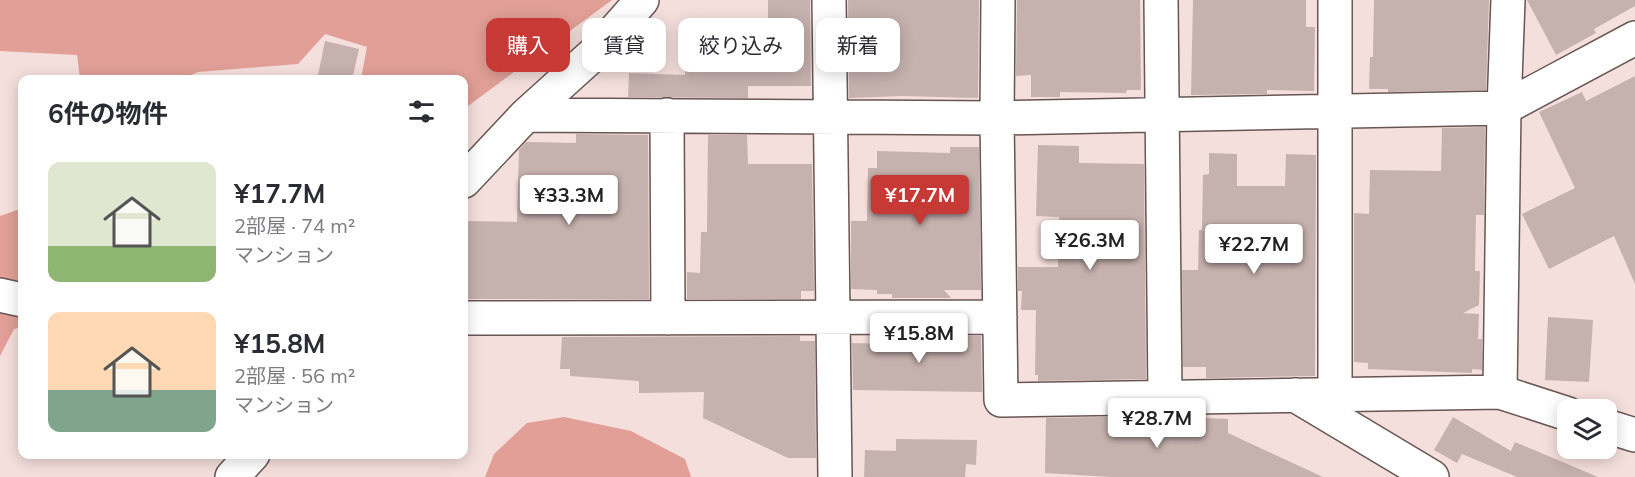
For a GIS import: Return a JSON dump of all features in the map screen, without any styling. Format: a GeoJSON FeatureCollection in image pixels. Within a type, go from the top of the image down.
{"type":"FeatureCollection","features":[{"type":"Feature","properties":{"kind":"street"},"geometry":{"type":"LineString","coordinates":[[468,177],[526,115],[598,50],[642,0]]}},
{"type":"Feature","properties":{"kind":"street"},"geometry":{"type":"LineString","coordinates":[[829,0],[835,477]]}},
{"type":"Feature","properties":{"kind":"street"},"geometry":{"type":"LineString","coordinates":[[998,0],[997,118],[1001,400],[1500,392],[1557,410]]}},
{"type":"Feature","properties":{"kind":"street"},"geometry":{"type":"LineString","coordinates":[[1161,0],[1165,397]]}},
{"type":"Feature","properties":{"kind":"street"},"geometry":{"type":"LineString","coordinates":[[1335,0],[1335,395]]}},
{"type":"Feature","properties":{"kind":"street"},"geometry":{"type":"LineString","coordinates":[[1500,392],[1508,0]]}},
{"type":"Feature","properties":{"kind":"street"},"geometry":{"type":"LineString","coordinates":[[526,115],[997,118],[1504,108],[1635,38]]}},
{"type":"Feature","properties":{"kind":"street"},"geometry":{"type":"LineString","coordinates":[[667,116],[668,318]]}},
{"type":"Feature","properties":{"kind":"street"},"geometry":{"type":"LineString","coordinates":[[0,295],[18,299]]}},
{"type":"Feature","properties":{"kind":"street"},"geometry":{"type":"LineString","coordinates":[[468,318],[1000,317]]}},
{"type":"Feature","properties":{"kind":"street"},"geometry":{"type":"LineString","coordinates":[[1295,395],[1432,477]]}},
{"type":"Feature","properties":{"kind":"street"},"geometry":{"type":"LineString","coordinates":[[1617,429],[1635,435]]}},
{"type":"Feature","properties":{"kind":"street"},"geometry":{"type":"LineString","coordinates":[[232,477],[248,459]]}},
{"type":"Feature","properties":{"kind":"shaded area"},"geometry":{"type":"Polygon","coordinates":[[[0,0],[612,0],[588,18],[582,18],[582,22],[570,31],[570,18],[486,18],[486,72],[514,72],[468,106],[468,75],[362,75],[367,47],[325,34],[298,64],[198,72],[191,75],[80,75],[77,55],[0,51],[0,0]]]}},
{"type":"Feature","properties":{"kind":"shaded area"},"geometry":{"type":"Polygon","coordinates":[[[18,210],[18,328],[14,329],[0,356],[0,216],[18,210]]]}},
{"type":"Feature","properties":{"kind":"shaded area"},"geometry":{"type":"Polygon","coordinates":[[[564,417],[631,431],[685,459],[691,477],[485,477],[494,454],[527,423],[564,417]]]}},
{"type":"Feature","properties":{"kind":"building"},"geometry":{"type":"Polygon","coordinates":[[[768,0],[810,0],[811,86],[748,86],[748,98],[628,97],[629,73],[685,75],[685,72],[804,72],[804,18],[768,18],[768,0]]]}},
{"type":"Feature","properties":{"kind":"building"},"geometry":{"type":"Polygon","coordinates":[[[848,0],[979,0],[978,98],[902,96],[849,98],[849,72],[900,72],[900,18],[848,18],[848,0]]]}},
{"type":"Feature","properties":{"kind":"building"},"geometry":{"type":"Polygon","coordinates":[[[1017,0],[1140,0],[1141,90],[1127,90],[1126,93],[1060,92],[1060,97],[1031,97],[1031,75],[1016,76],[1017,0]]]}},
{"type":"Feature","properties":{"kind":"building"},"geometry":{"type":"Polygon","coordinates":[[[1193,0],[1306,0],[1306,27],[1315,27],[1314,91],[1267,90],[1267,94],[1191,95],[1193,0]]]}},
{"type":"Feature","properties":{"kind":"building"},"geometry":{"type":"Polygon","coordinates":[[[1374,0],[1489,0],[1486,90],[1388,92],[1388,89],[1369,89],[1370,57],[1373,57],[1374,0]]]}},
{"type":"Feature","properties":{"kind":"building"},"geometry":{"type":"Polygon","coordinates":[[[1527,0],[1635,0],[1635,6],[1594,29],[1596,33],[1556,55],[1527,0]]]}},
{"type":"Feature","properties":{"kind":"building"},"geometry":{"type":"Polygon","coordinates":[[[325,41],[359,49],[353,75],[318,75],[325,41]]]}},
{"type":"Feature","properties":{"kind":"building"},"geometry":{"type":"Polygon","coordinates":[[[1635,76],[1635,284],[1614,236],[1549,269],[1522,214],[1575,188],[1539,112],[1582,92],[1586,101],[1635,76]]]}},
{"type":"Feature","properties":{"kind":"building"},"geometry":{"type":"Polygon","coordinates":[[[1485,127],[1484,215],[1476,215],[1475,271],[1480,271],[1479,305],[1463,313],[1479,314],[1478,339],[1482,339],[1482,370],[1472,369],[1472,373],[1368,369],[1368,363],[1354,362],[1354,213],[1369,214],[1370,170],[1441,171],[1442,128],[1485,127]]]}},
{"type":"Feature","properties":{"kind":"building"},"geometry":{"type":"Polygon","coordinates":[[[576,134],[648,135],[649,299],[468,299],[468,221],[517,222],[519,150],[526,142],[576,143],[576,134]]]}},
{"type":"Feature","properties":{"kind":"building"},"geometry":{"type":"Polygon","coordinates":[[[708,135],[747,135],[748,164],[812,164],[814,291],[801,291],[801,299],[687,299],[687,272],[700,273],[701,232],[707,232],[708,135]]]}},
{"type":"Feature","properties":{"kind":"building"},"geometry":{"type":"Polygon","coordinates":[[[1038,145],[1079,146],[1079,163],[1144,164],[1146,379],[1038,381],[1038,375],[1035,375],[1036,310],[1021,310],[1022,291],[1018,291],[1018,267],[1058,267],[1059,217],[1036,216],[1038,145]]]}},
{"type":"Feature","properties":{"kind":"building"},"geometry":{"type":"Polygon","coordinates":[[[950,147],[979,147],[981,290],[944,290],[951,298],[892,298],[892,294],[877,294],[877,290],[851,289],[851,221],[867,221],[868,168],[877,168],[877,151],[950,153],[950,147]]]}},
{"type":"Feature","properties":{"kind":"building"},"geometry":{"type":"Polygon","coordinates":[[[1209,153],[1237,154],[1237,186],[1285,186],[1286,154],[1316,155],[1315,376],[1206,378],[1206,367],[1183,367],[1182,270],[1198,270],[1199,230],[1202,230],[1203,175],[1209,174],[1209,153]]]}},
{"type":"Feature","properties":{"kind":"building"},"geometry":{"type":"Polygon","coordinates":[[[1548,317],[1593,320],[1589,382],[1545,380],[1548,317]]]}},
{"type":"Feature","properties":{"kind":"building"},"geometry":{"type":"Polygon","coordinates":[[[800,336],[800,341],[815,341],[816,458],[788,458],[703,418],[704,392],[639,393],[639,381],[570,376],[570,369],[560,369],[562,337],[800,336]]]}},
{"type":"Feature","properties":{"kind":"building"},"geometry":{"type":"Polygon","coordinates":[[[890,336],[981,336],[982,392],[853,390],[852,343],[890,344],[890,336]]]}},
{"type":"Feature","properties":{"kind":"building"},"geometry":{"type":"Polygon","coordinates":[[[1154,416],[1228,419],[1228,433],[1323,477],[1112,477],[1045,473],[1046,418],[1154,416]]]}},
{"type":"Feature","properties":{"kind":"building"},"geometry":{"type":"Polygon","coordinates":[[[1453,417],[1511,451],[1515,442],[1598,477],[1517,477],[1462,454],[1457,463],[1434,450],[1453,417]]]}},
{"type":"Feature","properties":{"kind":"building"},"geometry":{"type":"Polygon","coordinates":[[[896,439],[977,440],[976,465],[966,464],[965,477],[864,477],[865,450],[896,451],[896,439]]]}}]}
